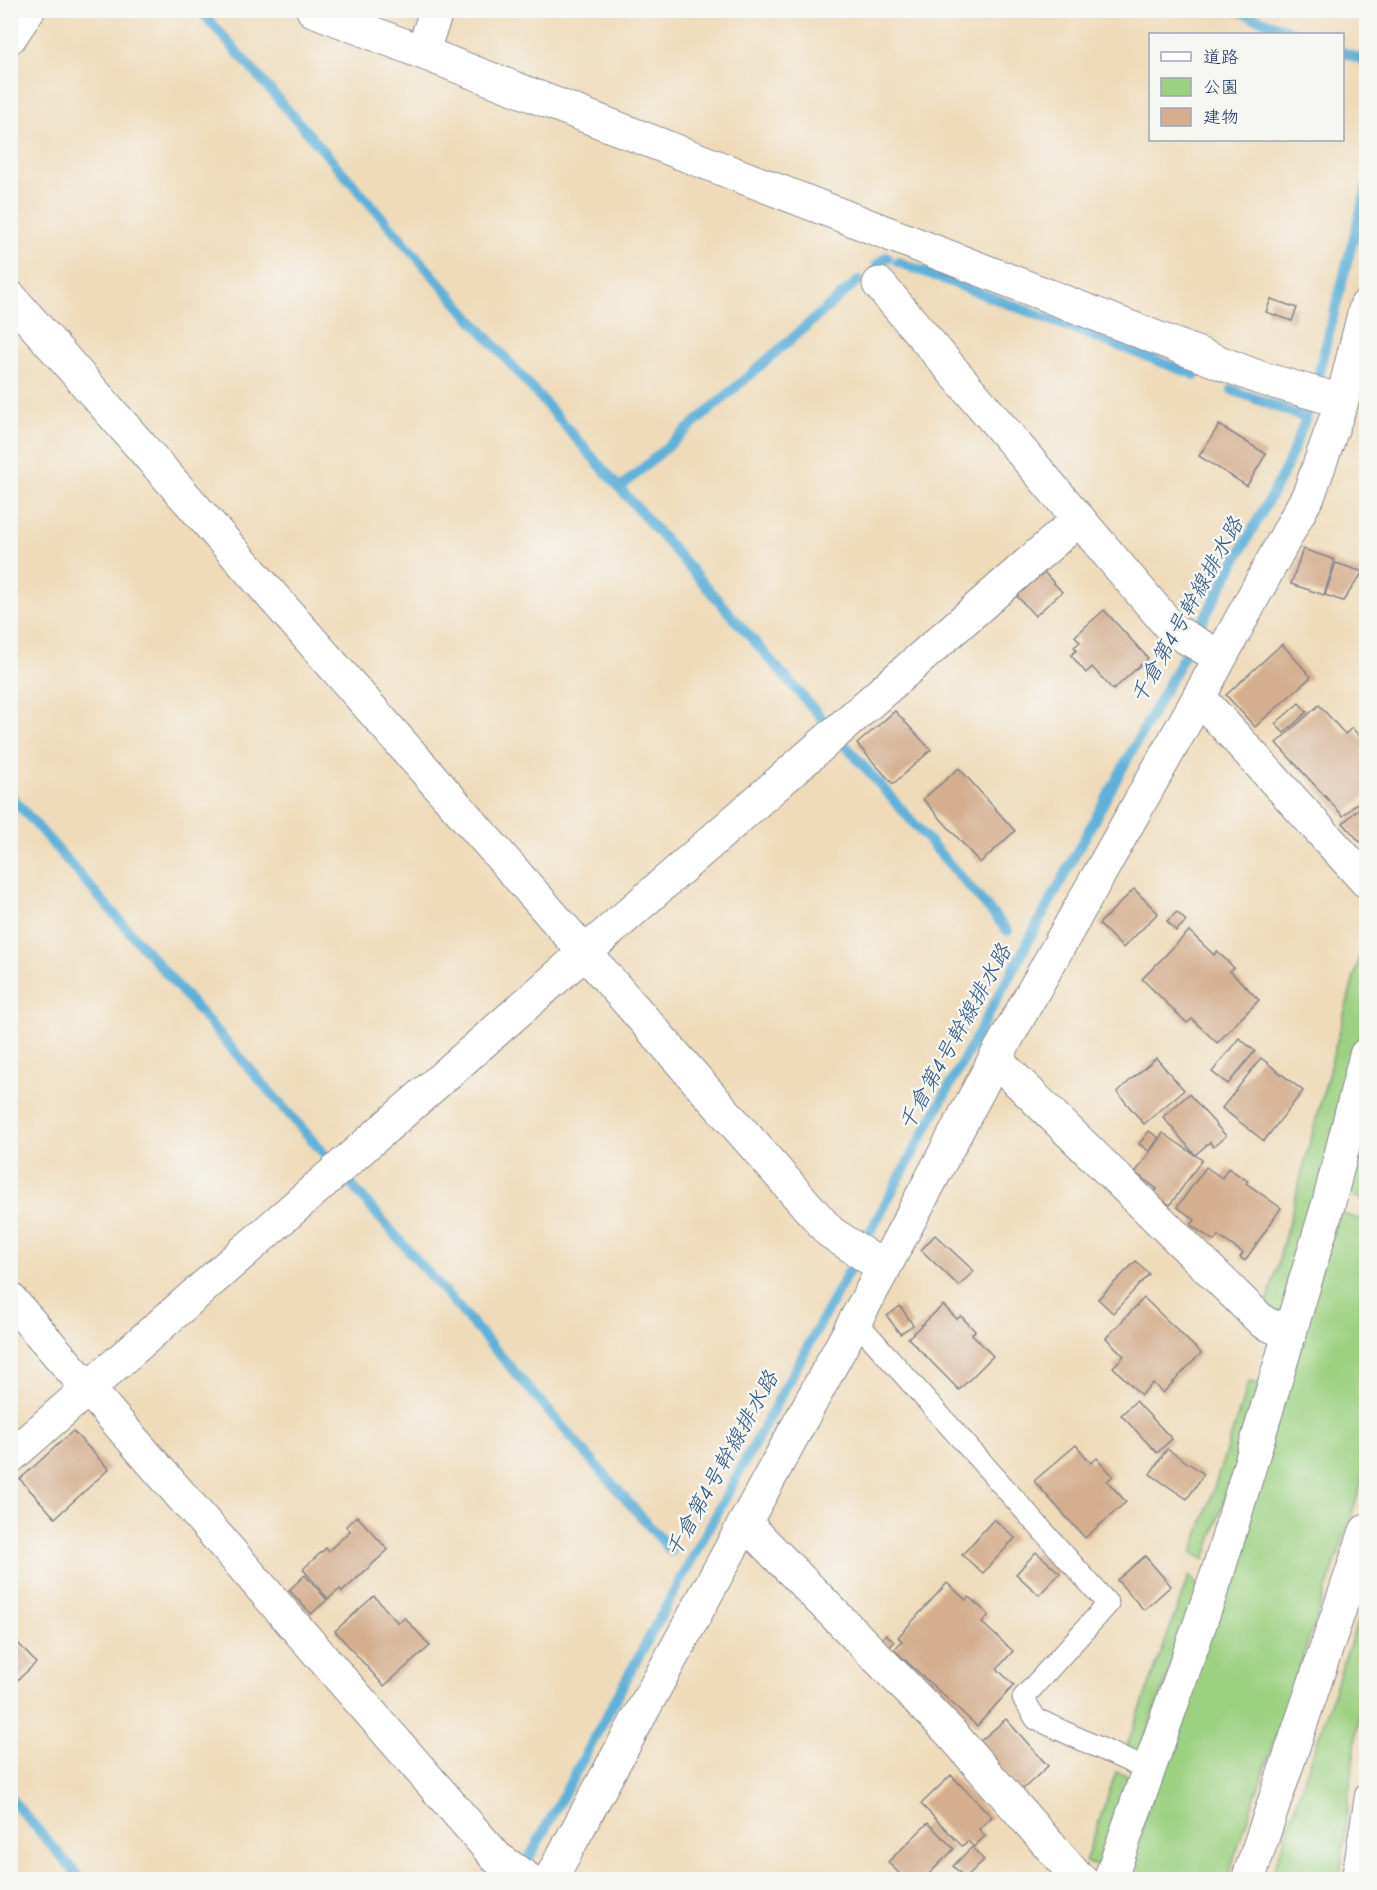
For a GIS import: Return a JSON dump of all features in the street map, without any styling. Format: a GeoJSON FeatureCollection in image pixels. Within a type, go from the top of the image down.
{"type":"FeatureCollection","features":[{"type":"Feature","properties":{"kind":"street"},"geometry":{"type":"LineString","coordinates":[[10,37],[28,10]]}},
{"type":"Feature","properties":{"kind":"street"},"geometry":{"type":"LineString","coordinates":[[313,10],[1260,378],[1320,395]]}},
{"type":"Feature","properties":{"kind":"street"},"geometry":{"type":"LineString","coordinates":[[422,52],[437,10]]}},
{"type":"Feature","properties":{"kind":"street"},"geometry":{"type":"LineString","coordinates":[[879,284],[1173,630],[1214,653]]}},
{"type":"Feature","properties":{"kind":"street"},"geometry":{"type":"LineString","coordinates":[[10,297],[830,1232],[867,1256]]}},
{"type":"Feature","properties":{"kind":"street"},"geometry":{"type":"LineString","coordinates":[[549,1880],[855,1320],[867,1256],[995,1059],[1200,697],[1214,653],[1309,494],[1320,395],[1366,306]]}},
{"type":"Feature","properties":{"kind":"street"},"geometry":{"type":"LineString","coordinates":[[10,1457],[1079,519]]}},
{"type":"Feature","properties":{"kind":"street"},"geometry":{"type":"LineString","coordinates":[[1200,697],[1366,880]]}},
{"type":"Feature","properties":{"kind":"street"},"geometry":{"type":"LineString","coordinates":[[1110,1880],[1217,1575],[1329,1202],[1366,1055]]}},
{"type":"Feature","properties":{"kind":"street"},"geometry":{"type":"LineString","coordinates":[[995,1059],[1263,1322],[1290,1334]]}},
{"type":"Feature","properties":{"kind":"street"},"geometry":{"type":"LineString","coordinates":[[10,1299],[497,1858],[529,1880]]}},
{"type":"Feature","properties":{"kind":"street"},"geometry":{"type":"LineString","coordinates":[[745,1523],[951,1733],[1081,1880]]}},
{"type":"Feature","properties":{"kind":"street"},"geometry":{"type":"LineString","coordinates":[[1248,1880],[1366,1531]]}},
{"type":"Feature","properties":{"kind":"lane"},"geometry":{"type":"LineString","coordinates":[[855,1320],[1108,1604],[1023,1698],[1036,1719],[1148,1770]]}},
{"type":"Feature","properties":{"kind":"lane"},"geometry":{"type":"LineString","coordinates":[[1352,1880],[1366,1794]]}},
{"type":"Feature","properties":{"kind":"green space"},"geometry":{"type":"Polygon","coordinates":[[[1366,932],[1366,1012],[1290,1305],[1278,1313],[1266,1308],[1366,932]]]}},
{"type":"Feature","properties":{"kind":"green space"},"geometry":{"type":"Polygon","coordinates":[[[1366,1105],[1366,1200],[1344,1194],[1366,1105]]]}},
{"type":"Feature","properties":{"kind":"green space"},"geometry":{"type":"Polygon","coordinates":[[[1339,1213],[1366,1221],[1366,1466],[1355,1505],[1227,1879],[1125,1880],[1339,1213]]]}},
{"type":"Feature","properties":{"kind":"green space"},"geometry":{"type":"Polygon","coordinates":[[[1249,1382],[1264,1385],[1205,1559],[1192,1554],[1249,1382]]]}},
{"type":"Feature","properties":{"kind":"green space"},"geometry":{"type":"Polygon","coordinates":[[[1189,1576],[1201,1589],[1139,1752],[1127,1746],[1189,1576]]]}},
{"type":"Feature","properties":{"kind":"green space"},"geometry":{"type":"Polygon","coordinates":[[[1366,1596],[1366,1667],[1340,1879],[1271,1879],[1366,1596]]]}},
{"type":"Feature","properties":{"kind":"green space"},"geometry":{"type":"Polygon","coordinates":[[[1116,1772],[1127,1776],[1135,1786],[1112,1857],[1097,1866],[1085,1862],[1116,1772]]]}},
{"type":"Feature","properties":{"kind":"building"},"geometry":{"type":"Polygon","coordinates":[[[1271,299],[1297,308],[1292,321],[1266,312],[1271,299]]]}},
{"type":"Feature","properties":{"kind":"building"},"geometry":{"type":"Polygon","coordinates":[[[1219,425],[1266,454],[1247,486],[1199,456],[1219,425]]]}},
{"type":"Feature","properties":{"kind":"building"},"geometry":{"type":"Polygon","coordinates":[[[1303,549],[1335,560],[1324,595],[1291,584],[1303,549]]]}},
{"type":"Feature","properties":{"kind":"building"},"geometry":{"type":"Polygon","coordinates":[[[1336,563],[1363,572],[1343,601],[1325,595],[1336,563]]]}},
{"type":"Feature","properties":{"kind":"building"},"geometry":{"type":"Polygon","coordinates":[[[1044,572],[1062,592],[1035,616],[1017,596],[1044,572]]]}},
{"type":"Feature","properties":{"kind":"building"},"geometry":{"type":"Polygon","coordinates":[[[1104,610],[1148,658],[1113,690],[1092,667],[1086,673],[1071,655],[1077,650],[1074,647],[1080,642],[1075,636],[1104,610]]]}},
{"type":"Feature","properties":{"kind":"building"},"geometry":{"type":"Polygon","coordinates":[[[1282,644],[1311,677],[1255,727],[1226,695],[1282,644]]]}},
{"type":"Feature","properties":{"kind":"building"},"geometry":{"type":"Polygon","coordinates":[[[1299,703],[1307,712],[1284,733],[1275,724],[1299,703]]]}},
{"type":"Feature","properties":{"kind":"building"},"geometry":{"type":"Polygon","coordinates":[[[1319,705],[1345,734],[1352,728],[1366,743],[1366,747],[1361,752],[1366,758],[1366,795],[1343,816],[1276,743],[1319,705]]]}},
{"type":"Feature","properties":{"kind":"building"},"geometry":{"type":"Polygon","coordinates":[[[895,711],[931,750],[893,784],[857,744],[895,711]]]}},
{"type":"Feature","properties":{"kind":"building"},"geometry":{"type":"Polygon","coordinates":[[[959,768],[1015,831],[980,863],[923,799],[959,768]]]}},
{"type":"Feature","properties":{"kind":"building"},"geometry":{"type":"Polygon","coordinates":[[[1366,802],[1366,836],[1360,842],[1343,823],[1366,802]]]}},
{"type":"Feature","properties":{"kind":"building"},"geometry":{"type":"Polygon","coordinates":[[[1134,889],[1158,913],[1123,948],[1099,924],[1134,889]]]}},
{"type":"Feature","properties":{"kind":"building"},"geometry":{"type":"Polygon","coordinates":[[[1177,912],[1186,921],[1176,931],[1167,921],[1177,912]]]}},
{"type":"Feature","properties":{"kind":"building"},"geometry":{"type":"Polygon","coordinates":[[[1189,931],[1214,955],[1217,951],[1234,968],[1230,971],[1259,1000],[1217,1043],[1192,1019],[1187,1023],[1142,979],[1189,931]]]}},
{"type":"Feature","properties":{"kind":"building"},"geometry":{"type":"Polygon","coordinates":[[[1239,1038],[1255,1051],[1228,1084],[1212,1072],[1239,1038]]]}},
{"type":"Feature","properties":{"kind":"building"},"geometry":{"type":"Polygon","coordinates":[[[1156,1058],[1184,1090],[1144,1124],[1117,1092],[1156,1058]]]}},
{"type":"Feature","properties":{"kind":"building"},"geometry":{"type":"Polygon","coordinates":[[[1261,1058],[1303,1091],[1264,1141],[1222,1108],[1261,1058]]]}},
{"type":"Feature","properties":{"kind":"building"},"geometry":{"type":"Polygon","coordinates":[[[1189,1094],[1226,1136],[1213,1147],[1210,1142],[1195,1155],[1163,1117],[1189,1094]]]}},
{"type":"Feature","properties":{"kind":"building"},"geometry":{"type":"Polygon","coordinates":[[[1149,1131],[1159,1138],[1149,1151],[1139,1144],[1149,1131]]]}},
{"type":"Feature","properties":{"kind":"building"},"geometry":{"type":"Polygon","coordinates":[[[1163,1133],[1202,1160],[1170,1205],[1153,1194],[1157,1189],[1135,1173],[1163,1133]]]}},
{"type":"Feature","properties":{"kind":"building"},"geometry":{"type":"Polygon","coordinates":[[[1206,1167],[1222,1178],[1228,1168],[1281,1208],[1245,1261],[1240,1257],[1243,1253],[1218,1236],[1214,1241],[1191,1225],[1195,1220],[1177,1207],[1206,1167]]]}},
{"type":"Feature","properties":{"kind":"building"},"geometry":{"type":"Polygon","coordinates":[[[935,1235],[974,1271],[959,1286],[921,1250],[935,1235]]]}},
{"type":"Feature","properties":{"kind":"building"},"geometry":{"type":"Polygon","coordinates":[[[1136,1261],[1149,1274],[1113,1313],[1098,1299],[1136,1261]]]}},
{"type":"Feature","properties":{"kind":"building"},"geometry":{"type":"Polygon","coordinates":[[[1144,1298],[1201,1353],[1163,1393],[1153,1383],[1141,1395],[1113,1367],[1124,1356],[1106,1338],[1144,1298]]]}},
{"type":"Feature","properties":{"kind":"building"},"geometry":{"type":"Polygon","coordinates":[[[943,1305],[957,1319],[961,1316],[975,1331],[972,1334],[993,1356],[959,1390],[908,1338],[943,1305]]]}},
{"type":"Feature","properties":{"kind":"building"},"geometry":{"type":"Polygon","coordinates":[[[900,1306],[913,1325],[900,1334],[887,1316],[900,1306]]]}},
{"type":"Feature","properties":{"kind":"building"},"geometry":{"type":"Polygon","coordinates":[[[1136,1401],[1172,1439],[1157,1453],[1121,1415],[1136,1401]]]}},
{"type":"Feature","properties":{"kind":"building"},"geometry":{"type":"Polygon","coordinates":[[[73,1431],[109,1469],[55,1518],[20,1479],[73,1431]]]}},
{"type":"Feature","properties":{"kind":"building"},"geometry":{"type":"Polygon","coordinates":[[[1076,1445],[1091,1463],[1097,1458],[1113,1476],[1107,1481],[1126,1502],[1085,1538],[1034,1481],[1076,1445]]]}},
{"type":"Feature","properties":{"kind":"building"},"geometry":{"type":"Polygon","coordinates":[[[1167,1449],[1204,1474],[1187,1499],[1150,1474],[1167,1449]]]}},
{"type":"Feature","properties":{"kind":"building"},"geometry":{"type":"Polygon","coordinates":[[[357,1516],[388,1550],[342,1592],[340,1589],[328,1599],[303,1569],[326,1548],[328,1551],[350,1531],[346,1526],[357,1516]]]}},
{"type":"Feature","properties":{"kind":"building"},"geometry":{"type":"Polygon","coordinates":[[[994,1519],[1015,1538],[983,1573],[962,1555],[994,1519]]]}},
{"type":"Feature","properties":{"kind":"building"},"geometry":{"type":"Polygon","coordinates":[[[1036,1552],[1060,1573],[1039,1595],[1016,1574],[1036,1552]]]}},
{"type":"Feature","properties":{"kind":"building"},"geometry":{"type":"Polygon","coordinates":[[[1145,1556],[1171,1586],[1144,1610],[1117,1580],[1145,1556]]]}},
{"type":"Feature","properties":{"kind":"building"},"geometry":{"type":"Polygon","coordinates":[[[305,1575],[327,1600],[311,1614],[289,1590],[305,1575]]]}},
{"type":"Feature","properties":{"kind":"building"},"geometry":{"type":"Polygon","coordinates":[[[947,1583],[966,1600],[969,1597],[989,1615],[982,1623],[1013,1651],[997,1669],[1014,1685],[977,1726],[894,1650],[902,1641],[898,1637],[947,1583]]]}},
{"type":"Feature","properties":{"kind":"building"},"geometry":{"type":"Polygon","coordinates":[[[374,1596],[398,1623],[405,1618],[430,1646],[384,1686],[335,1631],[374,1596]]]}},
{"type":"Feature","properties":{"kind":"building"},"geometry":{"type":"Polygon","coordinates":[[[10,1634],[36,1663],[10,1687],[10,1634]]]}},
{"type":"Feature","properties":{"kind":"building"},"geometry":{"type":"Polygon","coordinates":[[[886,1634],[894,1642],[889,1648],[881,1640],[886,1634]]]}},
{"type":"Feature","properties":{"kind":"building"},"geometry":{"type":"Polygon","coordinates":[[[1006,1719],[1048,1766],[1021,1791],[978,1743],[1006,1719]]]}},
{"type":"Feature","properties":{"kind":"building"},"geometry":{"type":"Polygon","coordinates":[[[951,1775],[992,1817],[979,1829],[985,1836],[974,1847],[968,1841],[962,1846],[921,1804],[951,1775]]]}},
{"type":"Feature","properties":{"kind":"building"},"geometry":{"type":"Polygon","coordinates":[[[928,1823],[954,1849],[923,1880],[906,1880],[888,1862],[928,1823]]]}},
{"type":"Feature","properties":{"kind":"building"},"geometry":{"type":"Polygon","coordinates":[[[972,1847],[984,1860],[965,1878],[953,1866],[972,1847]]]}},
{"type":"Feature","properties":{"kind":"waterway"},"geometry":{"type":"LineString","coordinates":[[200,10],[825,722]]}},
{"type":"Feature","properties":{"kind":"waterway"},"geometry":{"type":"LineString","coordinates":[[1235,10],[1295,33]]}},
{"type":"Feature","properties":{"kind":"waterway"},"geometry":{"type":"LineString","coordinates":[[1344,53],[1366,61]]}},
{"type":"Feature","properties":{"kind":"waterway","name":"千倉第4号幹線排水路"},"geometry":{"type":"LineString","coordinates":[[522,1871],[1286,468],[1309,410],[1366,190]]}},
{"type":"Feature","properties":{"kind":"waterway"},"geometry":{"type":"LineString","coordinates":[[877,265],[886,257],[888,258]]}},
{"type":"Feature","properties":{"kind":"waterway"},"geometry":{"type":"LineString","coordinates":[[898,262],[1195,375]]}},
{"type":"Feature","properties":{"kind":"waterway"},"geometry":{"type":"LineString","coordinates":[[620,488],[859,280]]}},
{"type":"Feature","properties":{"kind":"waterway"},"geometry":{"type":"LineString","coordinates":[[1232,390],[1306,418]]}},
{"type":"Feature","properties":{"kind":"waterway"},"geometry":{"type":"LineString","coordinates":[[846,746],[1008,931]]}},
{"type":"Feature","properties":{"kind":"waterway"},"geometry":{"type":"LineString","coordinates":[[10,795],[326,1156]]}},
{"type":"Feature","properties":{"kind":"waterway"},"geometry":{"type":"LineString","coordinates":[[348,1181],[671,1551]]}},
{"type":"Feature","properties":{"kind":"waterway"},"geometry":{"type":"LineString","coordinates":[[10,1798],[82,1880]]}}]}
